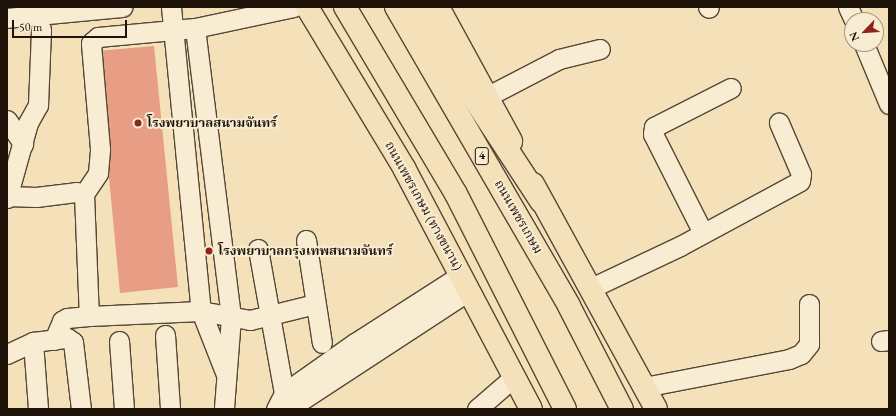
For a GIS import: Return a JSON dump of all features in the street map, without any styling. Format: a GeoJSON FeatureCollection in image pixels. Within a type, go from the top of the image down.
{"type":"FeatureCollection","features":[{"type":"Feature","properties":{"kind":"main road","name":"ถนนเพชรเกษม (ทางขนาน)"},"geometry":{"type":"LineString","coordinates":[[307,7],[404,168],[531,409]]}},
{"type":"Feature","properties":{"kind":"main road"},"geometry":{"type":"LineString","coordinates":[[345,7],[456,194],[566,409]]}},
{"type":"Feature","properties":{"kind":"main road","name":"ถนนเพชรเกษม"},"geometry":{"type":"LineString","coordinates":[[396,7],[569,306],[622,409]]}},
{"type":"Feature","properties":{"kind":"main road"},"geometry":{"type":"LineString","coordinates":[[414,7],[541,201]]}},
{"type":"Feature","properties":{"kind":"main road"},"geometry":{"type":"LineString","coordinates":[[438,7],[488,96],[541,201],[591,288],[656,409]]}},
{"type":"Feature","properties":{"kind":"street"},"geometry":{"type":"LineString","coordinates":[[7,18],[122,7]]}},
{"type":"Feature","properties":{"kind":"street"},"geometry":{"type":"LineString","coordinates":[[172,7],[184,156],[201,311],[227,376]]}},
{"type":"Feature","properties":{"kind":"street"},"geometry":{"type":"LineString","coordinates":[[89,316],[84,194],[98,173],[100,150],[91,44],[98,37],[106,35],[195,28],[294,7]]}},
{"type":"Feature","properties":{"kind":"street"},"geometry":{"type":"LineString","coordinates":[[195,28],[231,317],[224,409]]}},
{"type":"Feature","properties":{"kind":"street"},"geometry":{"type":"LineString","coordinates":[[41,29],[38,105],[28,123],[7,197],[36,197],[76,192],[84,194]]}},
{"type":"Feature","properties":{"kind":"street"},"geometry":{"type":"LineString","coordinates":[[488,96],[559,60],[600,49]]}},
{"type":"Feature","properties":{"kind":"street"},"geometry":{"type":"LineString","coordinates":[[867,52],[889,104]]}},
{"type":"Feature","properties":{"kind":"street"},"geometry":{"type":"LineString","coordinates":[[703,233],[653,134],[654,127],[660,122],[731,88]]}},
{"type":"Feature","properties":{"kind":"street"},"geometry":{"type":"LineString","coordinates":[[7,120],[23,144]]}},
{"type":"Feature","properties":{"kind":"street"},"geometry":{"type":"LineString","coordinates":[[591,288],[703,233],[800,181],[801,174],[779,123]]}},
{"type":"Feature","properties":{"kind":"street"},"geometry":{"type":"LineString","coordinates":[[184,156],[211,152]]}},
{"type":"Feature","properties":{"kind":"street"},"geometry":{"type":"LineString","coordinates":[[306,240],[322,343]]}},
{"type":"Feature","properties":{"kind":"street"},"geometry":{"type":"LineString","coordinates":[[258,249],[269,317],[286,404],[465,283]]}},
{"type":"Feature","properties":{"kind":"street"},"geometry":{"type":"LineString","coordinates":[[54,340],[62,321],[67,318],[201,311],[250,320],[269,317],[315,304]]}},
{"type":"Feature","properties":{"kind":"street"},"geometry":{"type":"LineString","coordinates":[[644,387],[789,359],[801,354],[809,344],[809,304]]}},
{"type":"Feature","properties":{"kind":"street"},"geometry":{"type":"LineString","coordinates":[[165,335],[170,409]]}},
{"type":"Feature","properties":{"kind":"street"},"geometry":{"type":"LineString","coordinates":[[7,354],[33,342],[67,338],[73,342],[81,409]]}},
{"type":"Feature","properties":{"kind":"street"},"geometry":{"type":"LineString","coordinates":[[119,340],[124,409]]}},
{"type":"Feature","properties":{"kind":"street"},"geometry":{"type":"LineString","coordinates":[[33,342],[38,409]]}},
{"type":"Feature","properties":{"kind":"street"},"geometry":{"type":"LineString","coordinates":[[477,409],[514,377]]}},
{"type":"Feature","properties":{"kind":"building"},"geometry":{"type":"Polygon","coordinates":[[[154,46],[178,287],[120,293],[97,51],[154,46]]]}},
{"type":"Feature","properties":{"kind":"place","name":"โรงพยาบาลสนามจันทร์"},"geometry":{"type":"Point","coordinates":[138,123]}},
{"type":"Feature","properties":{"kind":"place","name":"โรงพยาบาลกรุงเทพสนามจันทร์"},"geometry":{"type":"Point","coordinates":[209,251]}}]}
